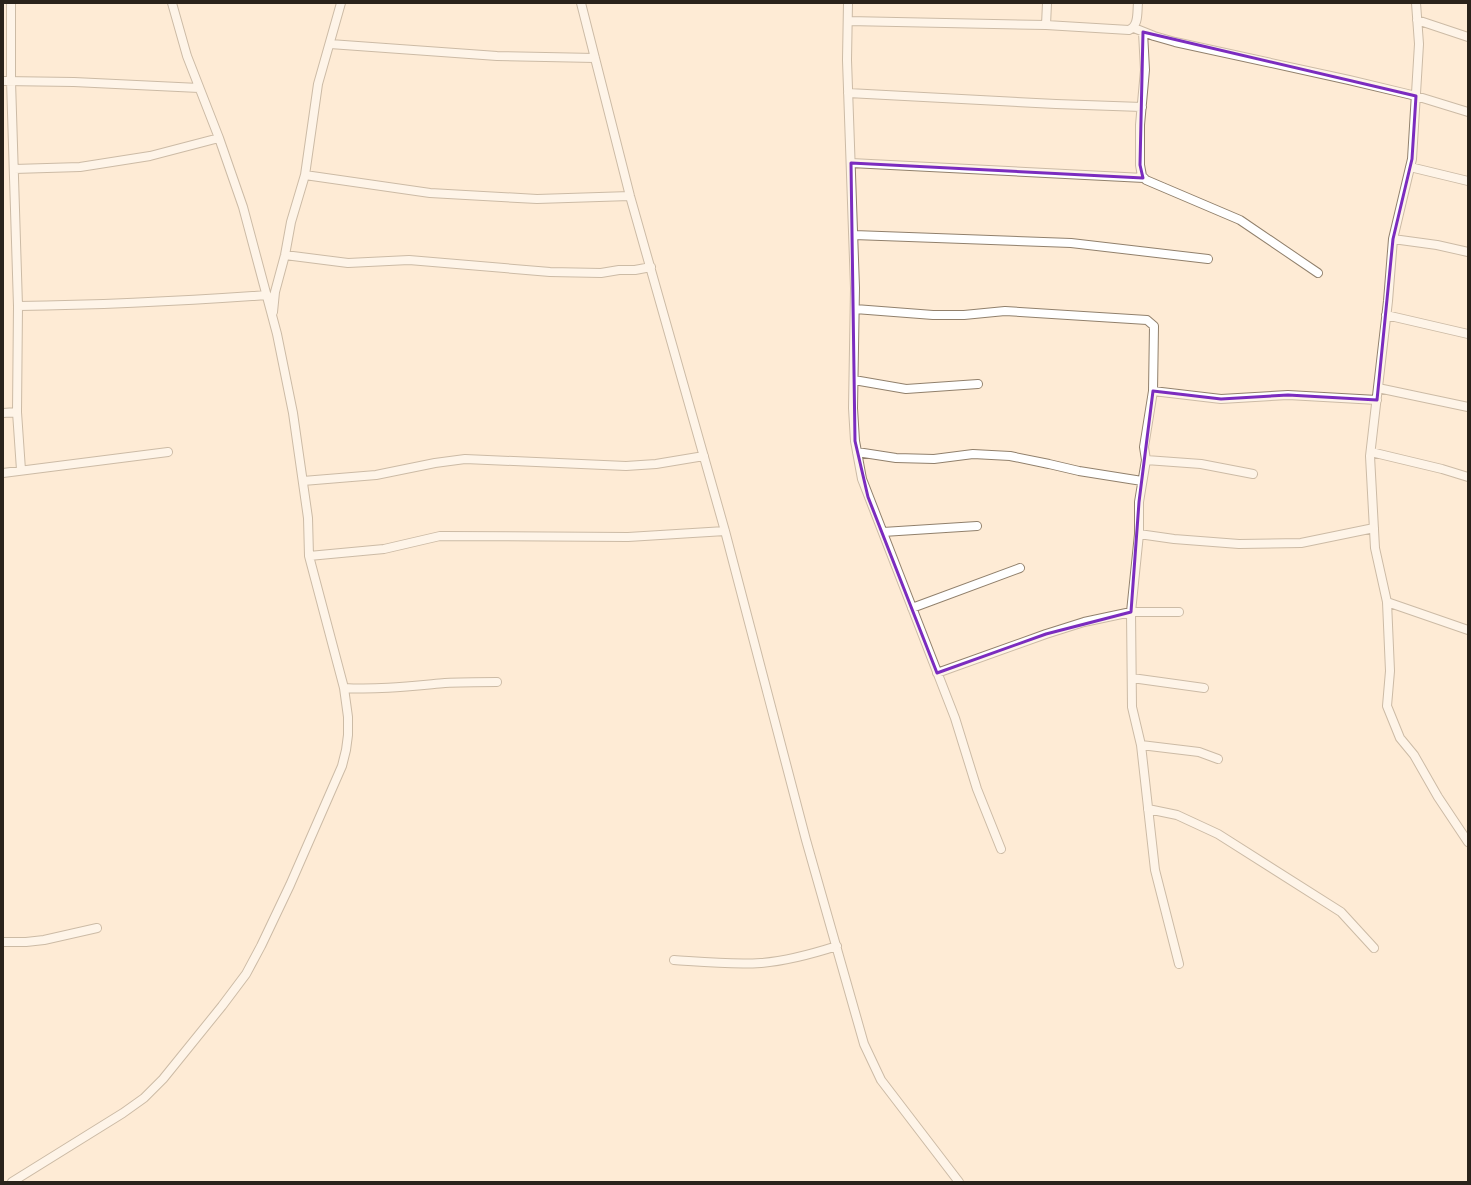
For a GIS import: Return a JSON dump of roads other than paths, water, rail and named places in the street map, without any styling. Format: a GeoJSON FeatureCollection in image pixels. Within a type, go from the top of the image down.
{"type":"FeatureCollection","features":[{"type":"Feature","properties":{"kind":"street"},"geometry":{"type":"LineString","coordinates":[[11,3],[7,81],[14,168],[18,306],[17,412],[21,470]]}},
{"type":"Feature","properties":{"kind":"street"},"geometry":{"type":"LineString","coordinates":[[12,1182],[123,1114],[144,1098],[163,1079],[222,1006],[246,974],[290,884],[342,766],[348,736],[348,717],[344,688],[309,556],[308,518],[293,413],[273,316],[243,207],[219,138],[187,56],[172,3]]}},
{"type":"Feature","properties":{"kind":"street"},"geometry":{"type":"LineString","coordinates":[[273,316],[275,292],[285,256],[291,222],[305,175],[318,84],[341,3]]}},
{"type":"Feature","properties":{"kind":"street"},"geometry":{"type":"LineString","coordinates":[[581,3],[630,196],[704,456],[806,840],[864,1044],[880,1080],[959,1182]]}},
{"type":"Feature","properties":{"kind":"street"},"geometry":{"type":"LineString","coordinates":[[848,3],[848,93],[854,235],[855,309],[853,408],[857,452],[864,485],[955,718],[977,789],[1002,849]]}},
{"type":"Feature","properties":{"kind":"street"},"geometry":{"type":"LineString","coordinates":[[1046,25],[1047,3]]}},
{"type":"Feature","properties":{"kind":"street"},"geometry":{"type":"LineString","coordinates":[[1134,28],[1136,24],[1138,3]]}},
{"type":"Feature","properties":{"kind":"street"},"geometry":{"type":"LineString","coordinates":[[1416,3],[1419,44],[1412,159],[1393,239],[1371,452],[1375,548],[1387,602],[1390,671],[1387,706],[1400,738],[1414,755],[1438,797],[1468,842]]}},
{"type":"Feature","properties":{"kind":"street"},"geometry":{"type":"LineString","coordinates":[[1417,20],[1468,37]]}},
{"type":"Feature","properties":{"kind":"street"},"geometry":{"type":"LineString","coordinates":[[848,21],[1046,25],[1129,30],[1134,28],[1175,42],[1416,96],[1468,112]]}},
{"type":"Feature","properties":{"kind":"street"},"geometry":{"type":"LineString","coordinates":[[1143,32],[1145,70],[1140,165],[1142,176],[1146,180],[1240,220],[1318,273]]}},
{"type":"Feature","properties":{"kind":"street"},"geometry":{"type":"LineString","coordinates":[[330,44],[497,56],[595,58]]}},
{"type":"Feature","properties":{"kind":"street"},"geometry":{"type":"LineString","coordinates":[[7,81],[74,82],[200,88]]}},
{"type":"Feature","properties":{"kind":"street"},"geometry":{"type":"LineString","coordinates":[[848,93],[1142,107]]}},
{"type":"Feature","properties":{"kind":"street"},"geometry":{"type":"LineString","coordinates":[[14,168],[80,166],[150,156],[219,138]]}},
{"type":"Feature","properties":{"kind":"street"},"geometry":{"type":"LineString","coordinates":[[851,163],[1144,178]]}},
{"type":"Feature","properties":{"kind":"street"},"geometry":{"type":"LineString","coordinates":[[1410,167],[1468,181]]}},
{"type":"Feature","properties":{"kind":"street"},"geometry":{"type":"LineString","coordinates":[[305,175],[430,193],[537,199],[630,196]]}},
{"type":"Feature","properties":{"kind":"street"},"geometry":{"type":"LineString","coordinates":[[854,235],[1071,243],[1208,259]]}},
{"type":"Feature","properties":{"kind":"street"},"geometry":{"type":"LineString","coordinates":[[1393,239],[1437,245],[1468,252]]}},
{"type":"Feature","properties":{"kind":"street"},"geometry":{"type":"LineString","coordinates":[[285,256],[348,263],[409,260],[550,272],[601,273],[651,267]]}},
{"type":"Feature","properties":{"kind":"street"},"geometry":{"type":"LineString","coordinates":[[18,306],[117,304],[267,295]]}},
{"type":"Feature","properties":{"kind":"street"},"geometry":{"type":"LineString","coordinates":[[855,309],[933,315],[964,315],[1005,311],[1147,320],[1154,326],[1153,391],[1144,447],[1146,460],[1139,502],[1139,534],[1131,612],[1132,707],[1141,745],[1155,870],[1179,964]]}},
{"type":"Feature","properties":{"kind":"street"},"geometry":{"type":"LineString","coordinates":[[1386,315],[1468,334]]}},
{"type":"Feature","properties":{"kind":"street"},"geometry":{"type":"LineString","coordinates":[[854,380],[906,389],[978,384]]}},
{"type":"Feature","properties":{"kind":"street"},"geometry":{"type":"LineString","coordinates":[[1378,388],[1468,407]]}},
{"type":"Feature","properties":{"kind":"street"},"geometry":{"type":"LineString","coordinates":[[1153,391],[1221,398],[1288,395],[1377,400]]}},
{"type":"Feature","properties":{"kind":"street"},"geometry":{"type":"LineString","coordinates":[[3,413],[17,412]]}},
{"type":"Feature","properties":{"kind":"street"},"geometry":{"type":"LineString","coordinates":[[3,473],[168,452]]}},
{"type":"Feature","properties":{"kind":"street"},"geometry":{"type":"LineString","coordinates":[[857,452],[896,458],[934,459],[973,454],[1010,456],[1086,472],[1142,481]]}},
{"type":"Feature","properties":{"kind":"street"},"geometry":{"type":"LineString","coordinates":[[1371,452],[1442,469],[1468,477]]}},
{"type":"Feature","properties":{"kind":"street"},"geometry":{"type":"LineString","coordinates":[[303,481],[376,475],[435,463],[465,459],[626,466],[656,464],[704,456]]}},
{"type":"Feature","properties":{"kind":"street"},"geometry":{"type":"LineString","coordinates":[[1146,460],[1201,464],[1253,474]]}},
{"type":"Feature","properties":{"kind":"street"},"geometry":{"type":"LineString","coordinates":[[883,532],[977,526]]}},
{"type":"Feature","properties":{"kind":"street"},"geometry":{"type":"LineString","coordinates":[[1139,534],[1174,539],[1239,544],[1293,544],[1374,528]]}},
{"type":"Feature","properties":{"kind":"street"},"geometry":{"type":"LineString","coordinates":[[309,556],[384,549],[440,536],[628,537],[724,531]]}},
{"type":"Feature","properties":{"kind":"street"},"geometry":{"type":"LineString","coordinates":[[912,608],[1020,568]]}},
{"type":"Feature","properties":{"kind":"street"},"geometry":{"type":"LineString","coordinates":[[1387,602],[1468,630]]}},
{"type":"Feature","properties":{"kind":"street"},"geometry":{"type":"LineString","coordinates":[[937,673],[1084,622],[1131,612],[1179,612]]}},
{"type":"Feature","properties":{"kind":"street"},"geometry":{"type":"LineString","coordinates":[[1132,678],[1204,688]]}},
{"type":"Feature","properties":{"kind":"street"},"geometry":{"type":"LineString","coordinates":[[344,688],[362,689],[423,686],[444,683],[497,682]]}},
{"type":"Feature","properties":{"kind":"street"},"geometry":{"type":"LineString","coordinates":[[1141,745],[1199,752],[1218,759]]}},
{"type":"Feature","properties":{"kind":"street"},"geometry":{"type":"LineString","coordinates":[[1148,809],[1177,815],[1218,834],[1341,912],[1374,948]]}},
{"type":"Feature","properties":{"kind":"street"},"geometry":{"type":"LineString","coordinates":[[3,942],[44,940],[97,928]]}},
{"type":"Feature","properties":{"kind":"street"},"geometry":{"type":"LineString","coordinates":[[674,960],[723,964],[762,963],[807,955],[837,946]]}}]}
